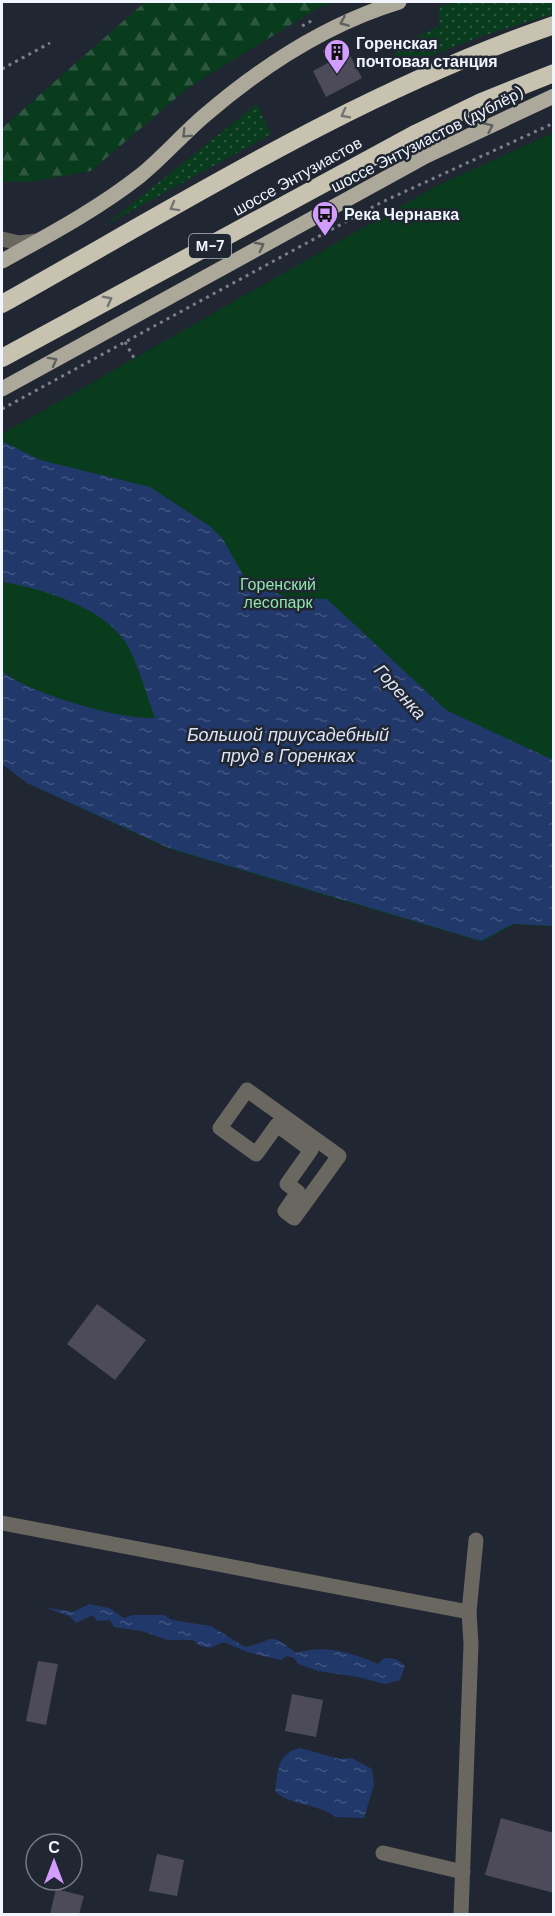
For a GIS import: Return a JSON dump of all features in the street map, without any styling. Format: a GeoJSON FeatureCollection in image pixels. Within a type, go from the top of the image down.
{"type":"FeatureCollection","features":[{"type":"Feature","properties":{"kind":"highway","name":"шоссе Энтузиастов"},"geometry":{"type":"LineString","coordinates":[[2,304],[341,116],[444,66],[554,26]]}},
{"type":"Feature","properties":{"kind":"highway","name":"шоссе Энтузиастов"},"geometry":{"type":"LineString","coordinates":[[2,358],[417,133],[481,102],[554,73]]}},
{"type":"Feature","properties":{"kind":"main road"},"geometry":{"type":"LineString","coordinates":[[2,261],[39,241],[140,175],[202,117],[251,77],[339,24],[399,2]]}},
{"type":"Feature","properties":{"kind":"main road","name":"шоссе Энтузиастов (дублёр)"},"geometry":{"type":"LineString","coordinates":[[2,389],[426,156],[554,96]]}},
{"type":"Feature","properties":{"kind":"lane"},"geometry":{"type":"LineString","coordinates":[[2,239],[19,243],[39,241]]}},
{"type":"Feature","properties":{"kind":"lane"},"geometry":{"type":"LineString","coordinates":[[247,1090],[339,1156],[294,1218],[285,1211],[298,1192],[287,1184],[311,1150],[277,1125],[256,1154],[220,1128],[247,1090]]}},
{"type":"Feature","properties":{"kind":"lane"},"geometry":{"type":"LineString","coordinates":[[2,1523],[469,1612]]}},
{"type":"Feature","properties":{"kind":"lane"},"geometry":{"type":"LineString","coordinates":[[461,1914],[470,1656],[469,1612],[476,1540]]}},
{"type":"Feature","properties":{"kind":"lane"},"geometry":{"type":"LineString","coordinates":[[383,1853],[463,1872]]}},
{"type":"Feature","properties":{"kind":"path"},"geometry":{"type":"LineString","coordinates":[[2,69],[50,43]]}},
{"type":"Feature","properties":{"kind":"path"},"geometry":{"type":"LineString","coordinates":[[2,409],[382,202],[554,123]]}},
{"type":"Feature","properties":{"kind":"path"},"geometry":{"type":"LineString","coordinates":[[125,342],[134,358]]}},
{"type":"Feature","properties":{"kind":"green space"},"geometry":{"type":"Polygon","coordinates":[[[145,2],[335,2],[320,7],[189,87],[91,171],[30,182],[2,182],[2,128],[145,2]]]}},
{"type":"Feature","properties":{"kind":"green space"},"geometry":{"type":"Polygon","coordinates":[[[460,2],[553,2],[553,14],[479,37],[400,68],[394,48],[439,26],[439,6],[460,2]]]}},
{"type":"Feature","properties":{"kind":"green space"},"geometry":{"type":"Polygon","coordinates":[[[257,104],[271,134],[104,226],[257,104]]]}},
{"type":"Feature","properties":{"kind":"green space","name":"Горенский лесопарк"},"geometry":{"type":"Polygon","coordinates":[[[553,133],[553,927],[515,924],[482,942],[169,849],[29,784],[2,764],[2,434],[436,186],[553,133]]]}},
{"type":"Feature","properties":{"kind":"water","name":"Большой приусадебный пруд в Горенках"},"geometry":{"type":"Polygon","coordinates":[[[2,441],[40,460],[150,487],[211,527],[222,538],[246,580],[286,597],[327,599],[446,710],[553,760],[553,926],[513,924],[481,941],[169,848],[27,783],[2,764],[2,671],[52,696],[120,715],[155,718],[129,648],[106,622],[91,612],[54,595],[2,582],[2,441]]]}},
{"type":"Feature","properties":{"kind":"water"},"geometry":{"type":"Polygon","coordinates":[[[89,1604],[109,1608],[124,1618],[133,1615],[164,1615],[172,1620],[211,1626],[245,1647],[275,1639],[296,1653],[328,1649],[358,1656],[378,1664],[384,1658],[396,1659],[405,1666],[400,1680],[385,1684],[318,1671],[298,1664],[294,1658],[287,1656],[281,1660],[247,1652],[224,1642],[210,1648],[200,1646],[193,1640],[167,1640],[142,1631],[114,1627],[110,1620],[97,1621],[93,1615],[76,1623],[71,1617],[44,1607],[73,1612],[89,1604]]]}},
{"type":"Feature","properties":{"kind":"water"},"geometry":{"type":"Polygon","coordinates":[[[300,1748],[340,1759],[352,1758],[372,1769],[374,1785],[364,1818],[335,1817],[321,1809],[289,1800],[275,1791],[278,1770],[283,1758],[293,1750],[300,1748]]]}},
{"type":"Feature","properties":{"kind":"building","name":"Горенская почтовая станция"},"geometry":{"type":"Polygon","coordinates":[[[348,52],[362,78],[326,97],[313,71],[348,52]]]}},
{"type":"Feature","properties":{"kind":"building"},"geometry":{"type":"Polygon","coordinates":[[[97,1304],[146,1340],[115,1380],[67,1344],[97,1304]]]}},
{"type":"Feature","properties":{"kind":"building"},"geometry":{"type":"Polygon","coordinates":[[[38,1661],[58,1664],[46,1725],[26,1721],[38,1661]]]}},
{"type":"Feature","properties":{"kind":"building"},"geometry":{"type":"Polygon","coordinates":[[[292,1694],[323,1700],[316,1737],[285,1731],[292,1694]]]}},
{"type":"Feature","properties":{"kind":"building"},"geometry":{"type":"Polygon","coordinates":[[[501,1818],[554,1833],[554,1893],[485,1875],[501,1818]]]}},
{"type":"Feature","properties":{"kind":"building"},"geometry":{"type":"Polygon","coordinates":[[[157,1854],[184,1860],[177,1896],[149,1891],[157,1854]]]}},
{"type":"Feature","properties":{"kind":"building"},"geometry":{"type":"Polygon","coordinates":[[[55,1892],[84,1896],[79,1914],[50,1914],[55,1892]]]}},
{"type":"Feature","properties":{"kind":"place","name":"Горенская почтовая станция"},"geometry":{"type":"Point","coordinates":[337,75]}},
{"type":"Feature","properties":{"kind":"place","name":"Река Чернавка"},"geometry":{"type":"Point","coordinates":[325,237]}},
{"type":"Feature","properties":{"kind":"water label","name":"Горенка"},"geometry":{"type":"Point","coordinates":[400,692]}}]}
